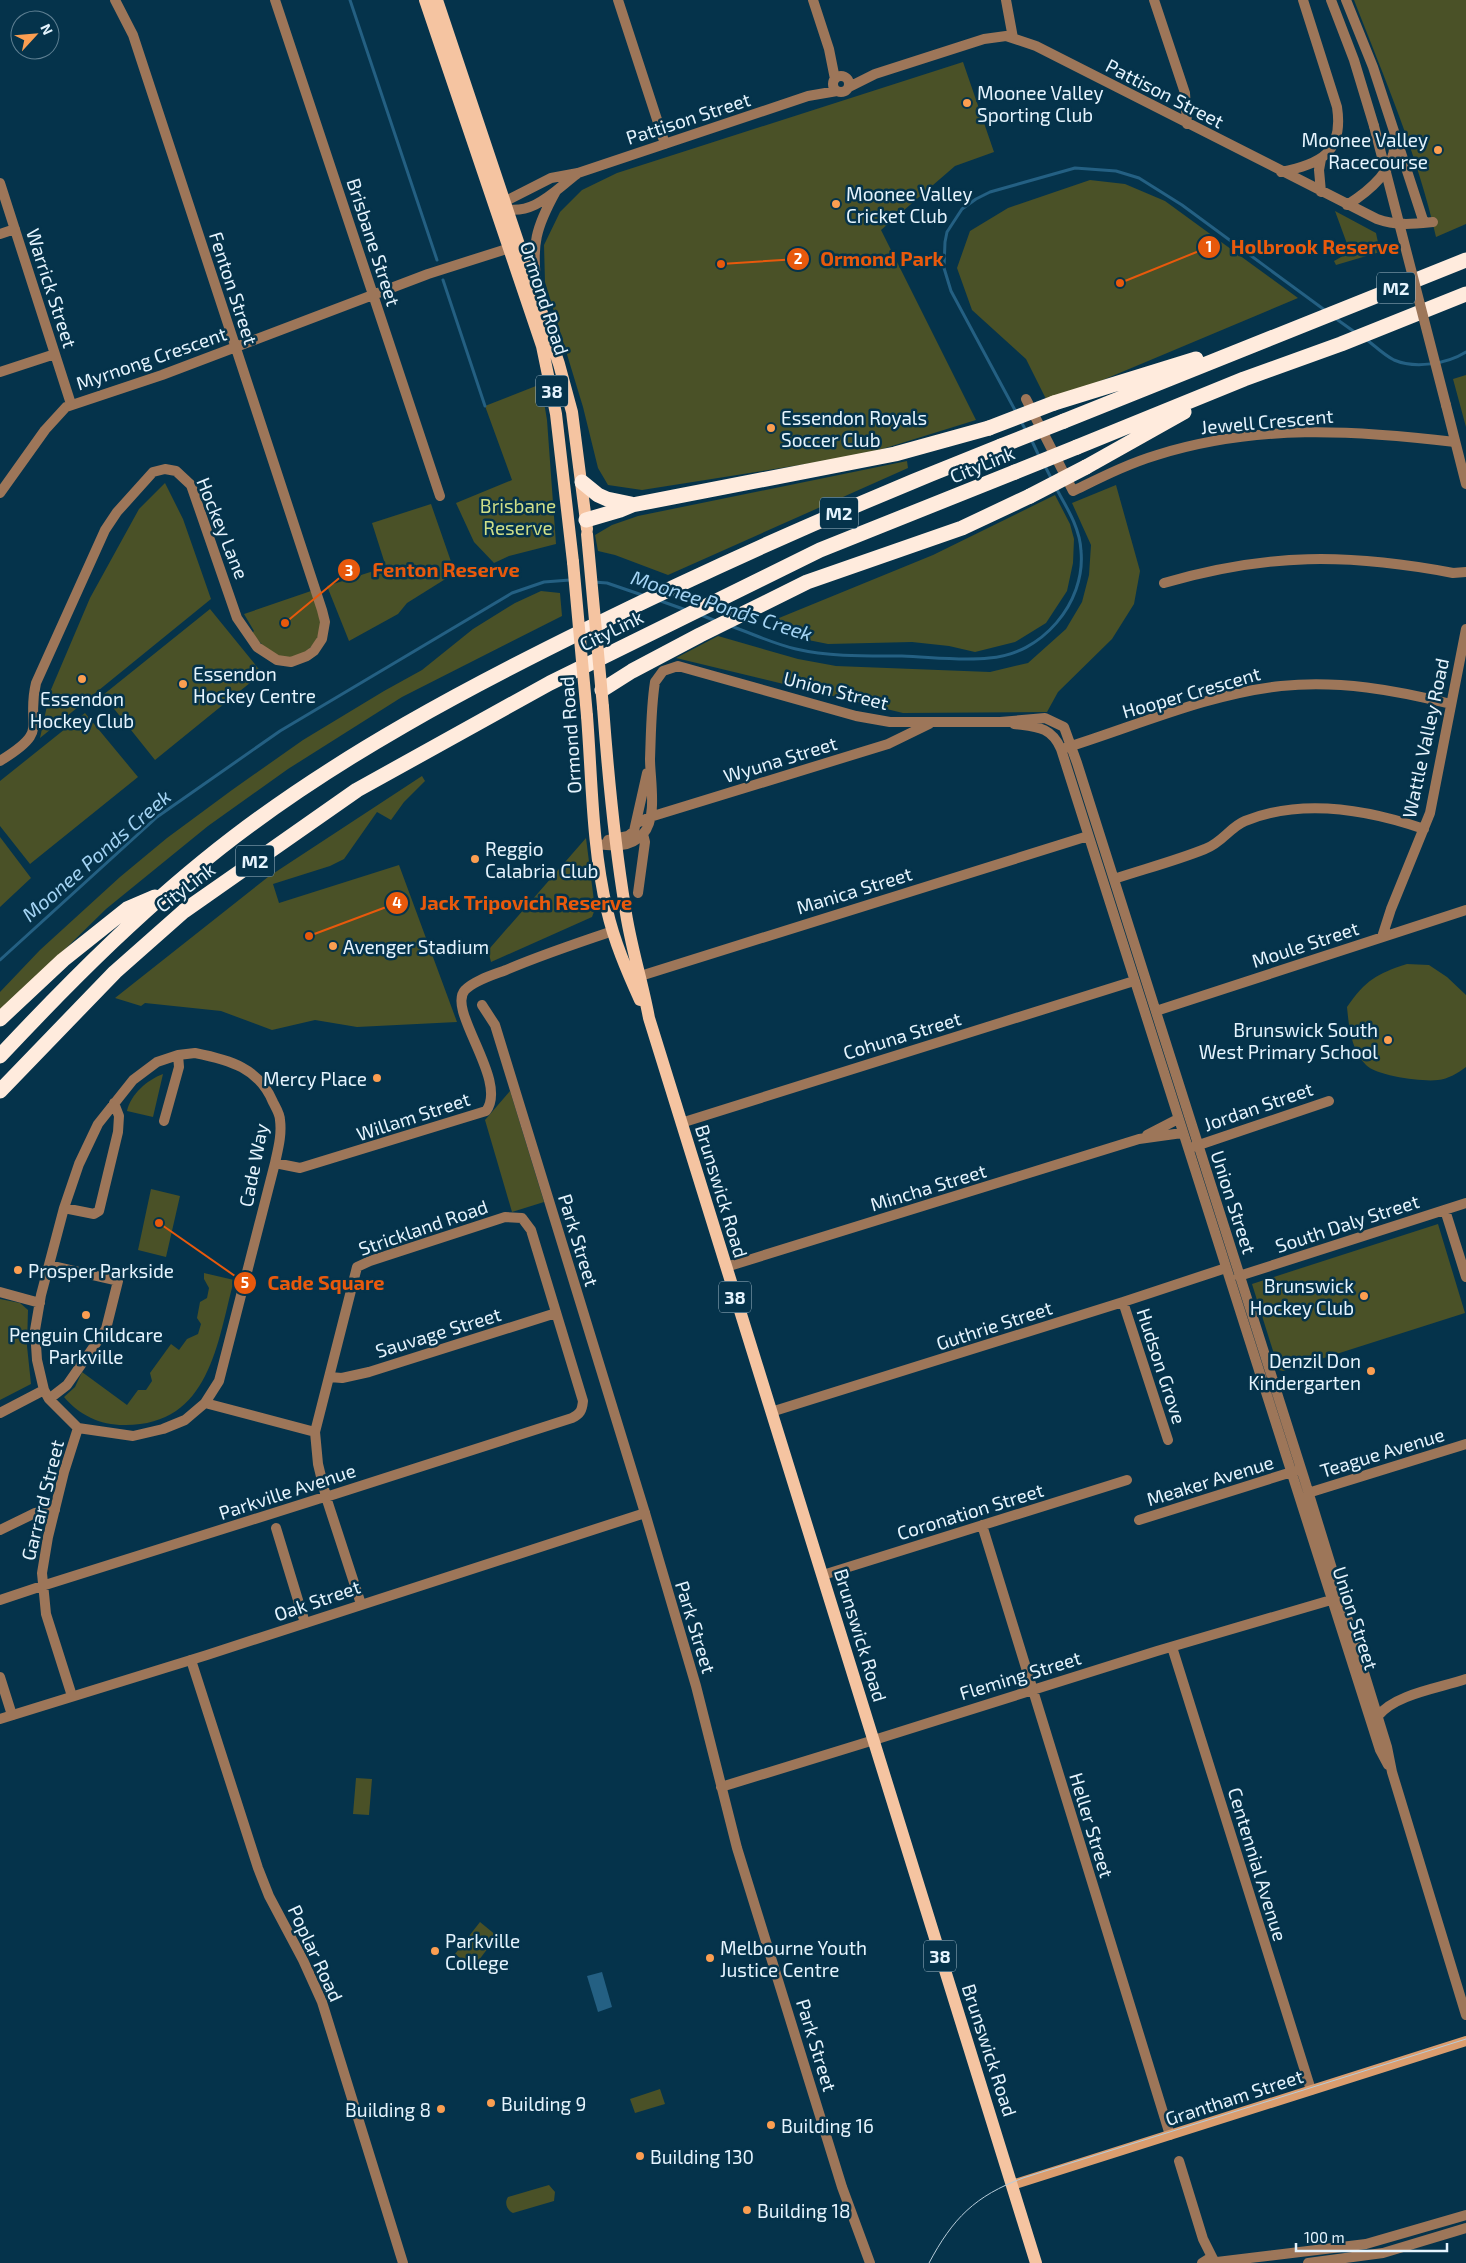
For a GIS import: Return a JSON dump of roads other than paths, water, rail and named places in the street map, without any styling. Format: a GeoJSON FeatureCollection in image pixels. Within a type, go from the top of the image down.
{"type":"FeatureCollection","features":[{"type":"Feature","properties":{"kind":"highway","name":"CityLink"},"geometry":{"type":"LineString","coordinates":[[0,1056],[44,1010],[164,893],[245,829],[361,752],[488,679],[680,584],[901,485],[1466,260]]}},
{"type":"Feature","properties":{"kind":"highway","name":"CityLink"},"geometry":{"type":"LineString","coordinates":[[0,1091],[115,972],[184,911],[330,808],[399,765],[479,721],[671,623],[820,550],[1244,379],[1341,344],[1466,294]]}},
{"type":"Feature","properties":{"kind":"highway"},"geometry":{"type":"LineString","coordinates":[[587,527],[632,505],[895,454],[989,428],[1054,403],[1311,321]]}},
{"type":"Feature","properties":{"kind":"highway"},"geometry":{"type":"LineString","coordinates":[[602,690],[632,671],[807,582],[953,531],[1030,496],[1244,379]]}},
{"type":"Feature","properties":{"kind":"highway"},"geometry":{"type":"LineString","coordinates":[[582,482],[607,500],[632,505]]}},
{"type":"Feature","properties":{"kind":"highway"},"geometry":{"type":"LineString","coordinates":[[599,670],[632,671]]}},
{"type":"Feature","properties":{"kind":"highway"},"geometry":{"type":"LineString","coordinates":[[0,1019],[63,960],[127,909],[164,893]]}},
{"type":"Feature","properties":{"kind":"main road","name":"Ormond Road"},"geometry":{"type":"LineString","coordinates":[[425,0],[503,206]]}},
{"type":"Feature","properties":{"kind":"main road","name":"Ormond Road"},"geometry":{"type":"LineString","coordinates":[[437,0],[503,206],[549,373],[556,414],[584,666],[598,858]]}},
{"type":"Feature","properties":{"kind":"main road","name":"Ormond Road"},"geometry":{"type":"LineString","coordinates":[[514,247],[540,304],[572,412],[587,527],[615,842]]}},
{"type":"Feature","properties":{"kind":"main road"},"geometry":{"type":"LineString","coordinates":[[569,525],[587,527]]}},
{"type":"Feature","properties":{"kind":"main road"},"geometry":{"type":"LineString","coordinates":[[584,666],[599,670]]}},
{"type":"Feature","properties":{"kind":"main road","name":"Brunswick Road"},"geometry":{"type":"LineString","coordinates":[[615,842],[636,977],[648,1018],[1036,2263]]}},
{"type":"Feature","properties":{"kind":"main road","name":"Brunswick Road"},"geometry":{"type":"LineString","coordinates":[[598,858],[605,903],[613,931],[636,977]]}},
{"type":"Feature","properties":{"kind":"main road"},"geometry":{"type":"LineString","coordinates":[[613,931],[628,926]]}},
{"type":"Feature","properties":{"kind":"main road","name":"Grantham Street"},"geometry":{"type":"LineString","coordinates":[[1012,2185],[1466,2042]]}},
{"type":"Feature","properties":{"kind":"street","name":"Fenton Street"},"geometry":{"type":"LineString","coordinates":[[115,0],[133,35],[316,590]]}},
{"type":"Feature","properties":{"kind":"street","name":"Brisbane Street"},"geometry":{"type":"LineString","coordinates":[[275,0],[440,496]]}},
{"type":"Feature","properties":{"kind":"street"},"geometry":{"type":"LineString","coordinates":[[618,0],[665,144]]}},
{"type":"Feature","properties":{"kind":"street"},"geometry":{"type":"LineString","coordinates":[[813,0],[841,82]]}},
{"type":"Feature","properties":{"kind":"street"},"geometry":{"type":"LineString","coordinates":[[1006,0],[1014,38]]}},
{"type":"Feature","properties":{"kind":"street"},"geometry":{"type":"LineString","coordinates":[[1154,0],[1185,93],[1187,124]]}},
{"type":"Feature","properties":{"kind":"street"},"geometry":{"type":"LineString","coordinates":[[1281,172],[1305,167],[1321,159],[1328,152],[1337,134],[1338,116],[1302,0]]}},
{"type":"Feature","properties":{"kind":"street"},"geometry":{"type":"LineString","coordinates":[[1331,0],[1354,60],[1374,126],[1466,484]]}},
{"type":"Feature","properties":{"kind":"street"},"geometry":{"type":"LineString","coordinates":[[1346,0],[1361,35],[1393,129],[1395,145],[1387,167],[1370,189],[1347,205]]}},
{"type":"Feature","properties":{"kind":"street","name":"Pattison Street"},"geometry":{"type":"LineString","coordinates":[[503,206],[551,178],[578,173],[808,96],[841,82],[875,74],[984,39],[1006,36],[1036,46],[1281,172],[1390,224],[1409,225],[1428,222],[1393,129]]}},
{"type":"Feature","properties":{"kind":"street"},"geometry":{"type":"LineString","coordinates":[[1321,159],[1321,192]]}},
{"type":"Feature","properties":{"kind":"street","name":"Pattison Street"},"geometry":{"type":"LineString","coordinates":[[503,206],[538,205],[578,173]]}},
{"type":"Feature","properties":{"kind":"street","name":"Warrick Street"},"geometry":{"type":"LineString","coordinates":[[0,183],[72,404]]}},
{"type":"Feature","properties":{"kind":"street","name":"Pattison Street"},"geometry":{"type":"LineString","coordinates":[[540,304],[533,256],[543,214],[556,191]]}},
{"type":"Feature","properties":{"kind":"street"},"geometry":{"type":"LineString","coordinates":[[0,234],[15,229]]}},
{"type":"Feature","properties":{"kind":"street","name":"Myrnong Crescent"},"geometry":{"type":"LineString","coordinates":[[0,493],[45,430],[60,412],[72,404],[162,375],[428,274],[514,247]]}},
{"type":"Feature","properties":{"kind":"street"},"geometry":{"type":"LineString","coordinates":[[0,372],[55,354]]}},
{"type":"Feature","properties":{"kind":"street","name":"Jewell Crescent"},"geometry":{"type":"LineString","coordinates":[[1026,399],[1072,491],[1154,455],[1190,445],[1231,438],[1316,431],[1387,434],[1455,442]]}},
{"type":"Feature","properties":{"kind":"street","name":"Hockey Lane"},"geometry":{"type":"LineString","coordinates":[[0,761],[17,751],[30,739],[35,727],[33,701],[36,683],[97,547],[117,512],[153,472],[165,469],[176,471],[191,485],[237,618],[250,639],[264,653],[278,660],[291,662],[314,651],[322,639],[325,622],[316,590]]}},
{"type":"Feature","properties":{"kind":"street"},"geometry":{"type":"LineString","coordinates":[[1164,583],[1226,568],[1292,559],[1368,560],[1453,573],[1466,572]]}},
{"type":"Feature","properties":{"kind":"street","name":"Wattle Valley Road"},"geometry":{"type":"LineString","coordinates":[[1382,937],[1391,909],[1430,813],[1466,628]]}},
{"type":"Feature","properties":{"kind":"street","name":"Union Street"},"geometry":{"type":"LineString","coordinates":[[650,757],[655,682],[659,674],[668,668],[678,666],[691,668],[856,716],[890,722],[1000,722],[1045,718],[1064,727],[1066,748],[1088,836],[1156,1012],[1239,1276],[1296,1471],[1331,1600],[1380,1750],[1392,1772]]}},
{"type":"Feature","properties":{"kind":"street","name":"Hooper Crescent"},"geometry":{"type":"LineString","coordinates":[[1066,748],[1221,698],[1282,686],[1323,684],[1365,687],[1394,691],[1451,704]]}},
{"type":"Feature","properties":{"kind":"street","name":"Wyuna Street"},"geometry":{"type":"LineString","coordinates":[[637,823],[650,817],[888,744],[931,723]]}},
{"type":"Feature","properties":{"kind":"street","name":"Union Street"},"geometry":{"type":"LineString","coordinates":[[1066,748],[1114,879],[1134,981],[1182,1133],[1296,1471],[1308,1493],[1378,1716],[1392,1772],[1466,2015]]}},
{"type":"Feature","properties":{"kind":"street"},"geometry":{"type":"LineString","coordinates":[[596,844],[635,841],[643,834],[650,817],[650,757]]}},
{"type":"Feature","properties":{"kind":"street"},"geometry":{"type":"LineString","coordinates":[[615,842],[634,831],[650,757]]}},
{"type":"Feature","properties":{"kind":"street"},"geometry":{"type":"LineString","coordinates":[[1114,879],[1216,844],[1242,822],[1287,811],[1342,810],[1386,817],[1424,829]]}},
{"type":"Feature","properties":{"kind":"street"},"geometry":{"type":"LineString","coordinates":[[638,893],[645,840],[643,834]]}},
{"type":"Feature","properties":{"kind":"street","name":"Manica Street"},"geometry":{"type":"LineString","coordinates":[[636,977],[1088,836]]}},
{"type":"Feature","properties":{"kind":"street","name":"Moule Street"},"geometry":{"type":"LineString","coordinates":[[1156,1012],[1466,910]]}},
{"type":"Feature","properties":{"kind":"street","name":"Willam Street"},"geometry":{"type":"LineString","coordinates":[[275,1163],[300,1168],[486,1111],[490,1106],[492,1094],[460,1000],[465,990],[472,985],[538,956],[613,931]]}},
{"type":"Feature","properties":{"kind":"street","name":"Cohuna Street"},"geometry":{"type":"LineString","coordinates":[[681,1123],[1134,981]]}},
{"type":"Feature","properties":{"kind":"street","name":"Park Street"},"geometry":{"type":"LineString","coordinates":[[482,1005],[495,1025],[645,1513],[696,1686],[737,1848],[842,2187],[870,2263]]}},
{"type":"Feature","properties":{"kind":"street","name":"Cade Way"},"geometry":{"type":"LineString","coordinates":[[46,1395],[37,1360],[35,1330],[40,1302],[64,1208],[79,1164],[98,1124],[133,1080],[157,1062],[178,1055],[195,1053],[218,1058],[246,1068],[268,1090],[280,1119],[280,1140],[219,1381],[205,1403],[185,1420],[148,1434],[133,1436],[78,1428]]}},
{"type":"Feature","properties":{"kind":"street"},"geometry":{"type":"LineString","coordinates":[[164,1121],[179,1067],[178,1055]]}},
{"type":"Feature","properties":{"kind":"street","name":"Jordan Street"},"geometry":{"type":"LineString","coordinates":[[1198,1145],[1329,1101]]}},
{"type":"Feature","properties":{"kind":"street"},"geometry":{"type":"LineString","coordinates":[[64,1208],[94,1214],[100,1211],[118,1132],[119,1116],[114,1103]]}},
{"type":"Feature","properties":{"kind":"street","name":"Mincha Street"},"geometry":{"type":"LineString","coordinates":[[1139,1139],[1178,1119]]}},
{"type":"Feature","properties":{"kind":"street","name":"Mincha Street"},"geometry":{"type":"LineString","coordinates":[[726,1268],[1139,1139],[1182,1133]]}},
{"type":"Feature","properties":{"kind":"street","name":"Union Street"},"geometry":{"type":"LineString","coordinates":[[1188,1149],[1198,1145]]}},
{"type":"Feature","properties":{"kind":"street","name":"South Daly Street"},"geometry":{"type":"LineString","coordinates":[[1239,1276],[1466,1203]]}},
{"type":"Feature","properties":{"kind":"street"},"geometry":{"type":"LineString","coordinates":[[1445,1210],[1466,1277]]}},
{"type":"Feature","properties":{"kind":"street","name":"Strickland Road"},"geometry":{"type":"LineString","coordinates":[[361,1604],[326,1496],[318,1464],[315,1432],[357,1267],[370,1261],[505,1217],[518,1217],[522,1218],[530,1230],[556,1313]]}},
{"type":"Feature","properties":{"kind":"street"},"geometry":{"type":"LineString","coordinates":[[0,1412],[67,1385],[106,1329],[118,1282],[49,1265]]}},
{"type":"Feature","properties":{"kind":"street","name":"Guthrie Street"},"geometry":{"type":"LineString","coordinates":[[771,1412],[1226,1268]]}},
{"type":"Feature","properties":{"kind":"street"},"geometry":{"type":"LineString","coordinates":[[0,1292],[40,1302]]}},
{"type":"Feature","properties":{"kind":"street","name":"Hudson Grove"},"geometry":{"type":"LineString","coordinates":[[1123,1302],[1168,1440]]}},
{"type":"Feature","properties":{"kind":"street","name":"Sauvage Street"},"geometry":{"type":"LineString","coordinates":[[329,1377],[342,1378],[369,1372],[556,1313]]}},
{"type":"Feature","properties":{"kind":"street","name":"Parkville Avenue"},"geometry":{"type":"LineString","coordinates":[[0,1600],[572,1418],[582,1410],[582,1401],[556,1313]]}},
{"type":"Feature","properties":{"kind":"street"},"geometry":{"type":"LineString","coordinates":[[46,1395],[78,1428]]}},
{"type":"Feature","properties":{"kind":"street"},"geometry":{"type":"LineString","coordinates":[[205,1403],[315,1432]]}},
{"type":"Feature","properties":{"kind":"street","name":"Garrard Street"},"geometry":{"type":"LineString","coordinates":[[72,1696],[46,1614],[42,1573],[64,1472],[78,1428]]}},
{"type":"Feature","properties":{"kind":"street","name":"Teague Avenue"},"geometry":{"type":"LineString","coordinates":[[1308,1493],[1466,1444]]}},
{"type":"Feature","properties":{"kind":"street","name":"Meaker Avenue"},"geometry":{"type":"LineString","coordinates":[[1139,1520],[1296,1471]]}},
{"type":"Feature","properties":{"kind":"street","name":"Coronation Street"},"geometry":{"type":"LineString","coordinates":[[823,1575],[1127,1480]]}},
{"type":"Feature","properties":{"kind":"street"},"geometry":{"type":"LineString","coordinates":[[0,1530],[35,1513],[55,1510]]}},
{"type":"Feature","properties":{"kind":"street","name":"Oak Street"},"geometry":{"type":"LineString","coordinates":[[0,1719],[191,1660],[645,1513]]}},
{"type":"Feature","properties":{"kind":"street","name":"Heller Street"},"geometry":{"type":"LineString","coordinates":[[982,1525],[1170,2135]]}},
{"type":"Feature","properties":{"kind":"street"},"geometry":{"type":"LineString","coordinates":[[276,1528],[305,1623]]}},
{"type":"Feature","properties":{"kind":"street","name":"Fleming Street"},"geometry":{"type":"LineString","coordinates":[[721,1787],[1172,1646],[1331,1600]]}},
{"type":"Feature","properties":{"kind":"street","name":"Centennial Avenue"},"geometry":{"type":"LineString","coordinates":[[1172,1646],[1311,2090]]}},
{"type":"Feature","properties":{"kind":"street","name":"Poplar Road"},"geometry":{"type":"LineString","coordinates":[[191,1660],[258,1868],[269,1896],[303,1960],[322,2002],[403,2263]]}},
{"type":"Feature","properties":{"kind":"street"},"geometry":{"type":"LineString","coordinates":[[0,1677],[12,1715]]}},
{"type":"Feature","properties":{"kind":"street"},"geometry":{"type":"LineString","coordinates":[[1374,1704],[1402,1699],[1466,1679]]}},
{"type":"Feature","properties":{"kind":"street"},"geometry":{"type":"LineString","coordinates":[[1378,1716],[1388,1706],[1402,1699]]}},
{"type":"Feature","properties":{"kind":"street"},"geometry":{"type":"LineString","coordinates":[[1179,2160],[1211,2261],[1366,2244],[1466,2215]]}},
{"type":"Feature","properties":{"kind":"street"},"geometry":{"type":"LineString","coordinates":[[1308,2263],[1370,2259],[1466,2228]]}},
{"type":"Feature","properties":{"kind":"street"},"geometry":{"type":"LineString","coordinates":[[1366,2244],[1370,2259]]}},
{"type":"Feature","properties":{"kind":"water"},"geometry":{"type":"Polygon","coordinates":[[[602,1972],[612,2007],[598,2012],[587,1976],[602,1972]]]}},
{"type":"Feature","properties":{"kind":"waterway"},"geometry":{"type":"LineString","coordinates":[[350,0],[437,260]]}},
{"type":"Feature","properties":{"kind":"waterway","name":"Moonee Ponds Creek"},"geometry":{"type":"LineString","coordinates":[[1016,412],[951,291],[944,268],[947,232],[962,209],[990,192],[1075,168],[1116,171],[1139,178],[1182,205],[1326,311]]}},
{"type":"Feature","properties":{"kind":"waterway"},"geometry":{"type":"LineString","coordinates":[[443,280],[485,406]]}},
{"type":"Feature","properties":{"kind":"waterway","name":"Moonee Ponds Creek"},"geometry":{"type":"LineString","coordinates":[[1335,318],[1356,333]]}},
{"type":"Feature","properties":{"kind":"waterway","name":"Moonee Ponds Creek"},"geometry":{"type":"LineString","coordinates":[[1366,339],[1390,358],[1402,363],[1431,364],[1450,360],[1466,352]]}},
{"type":"Feature","properties":{"kind":"waterway","name":"Moonee Ponds Creek"},"geometry":{"type":"LineString","coordinates":[[1020,420],[1027,432]]}},
{"type":"Feature","properties":{"kind":"waterway","name":"Moonee Ponds Creek"},"geometry":{"type":"LineString","coordinates":[[1031,439],[1039,456]]}},
{"type":"Feature","properties":{"kind":"waterway","name":"Moonee Ponds Creek"},"geometry":{"type":"LineString","coordinates":[[1045,466],[1052,480]]}},
{"type":"Feature","properties":{"kind":"waterway","name":"Moonee Ponds Creek"},"geometry":{"type":"LineString","coordinates":[[731,626],[788,647],[835,655],[957,659],[978,659],[1008,655],[1042,637],[1068,607],[1076,589],[1081,570],[1080,543],[1072,518],[1056,488]]}},
{"type":"Feature","properties":{"kind":"waterway","name":"Moonee Ponds Creek"},"geometry":{"type":"LineString","coordinates":[[0,960],[157,817],[280,731],[512,593],[544,582],[570,580]]}},
{"type":"Feature","properties":{"kind":"waterway","name":"Moonee Ponds Creek"},"geometry":{"type":"LineString","coordinates":[[594,582],[607,583],[645,596]]}},
{"type":"Feature","properties":{"kind":"waterway","name":"Moonee Ponds Creek"},"geometry":{"type":"LineString","coordinates":[[658,600],[686,610]]}},
{"type":"Feature","properties":{"kind":"waterway","name":"Moonee Ponds Creek"},"geometry":{"type":"LineString","coordinates":[[701,615],[716,621]]}},
{"type":"Feature","properties":{"kind":"tram line"},"geometry":{"type":"LineString","coordinates":[[929,2263],[947,2233],[967,2210],[978,2201],[1006,2185],[1023,2178],[1466,2039]]}},
{"type":"Feature","properties":{"kind":"place","name":"Moonee Valley Sporting Club"},"geometry":{"type":"Point","coordinates":[967,103]}},
{"type":"Feature","properties":{"kind":"place","name":"Moonee Valley Racecourse"},"geometry":{"type":"Point","coordinates":[1438,150]}},
{"type":"Feature","properties":{"kind":"place","name":"Moonee Valley Cricket Club"},"geometry":{"type":"Point","coordinates":[836,204]}},
{"type":"Feature","properties":{"kind":"place","name":"Ormond Park"},"geometry":{"type":"Point","coordinates":[721,264]}},
{"type":"Feature","properties":{"kind":"place","name":"Holbrook Reserve"},"geometry":{"type":"Point","coordinates":[1120,283]}},
{"type":"Feature","properties":{"kind":"place","name":"Essendon Royals Soccer Club"},"geometry":{"type":"Point","coordinates":[771,428]}},
{"type":"Feature","properties":{"kind":"place","name":"Fenton Reserve"},"geometry":{"type":"Point","coordinates":[285,623]}},
{"type":"Feature","properties":{"kind":"place","name":"Essendon Hockey Club"},"geometry":{"type":"Point","coordinates":[82,679]}},
{"type":"Feature","properties":{"kind":"place","name":"Essendon Hockey Centre"},"geometry":{"type":"Point","coordinates":[183,684]}},
{"type":"Feature","properties":{"kind":"place","name":"Reggio Calabria Club"},"geometry":{"type":"Point","coordinates":[475,859]}},
{"type":"Feature","properties":{"kind":"place","name":"Jack Tripovich Reserve"},"geometry":{"type":"Point","coordinates":[309,936]}},
{"type":"Feature","properties":{"kind":"place","name":"Avenger Stadium"},"geometry":{"type":"Point","coordinates":[333,946]}},
{"type":"Feature","properties":{"kind":"place","name":"Brunswick South West Primary School"},"geometry":{"type":"Point","coordinates":[1388,1040]}},
{"type":"Feature","properties":{"kind":"place","name":"Mercy Place"},"geometry":{"type":"Point","coordinates":[377,1078]}},
{"type":"Feature","properties":{"kind":"place","name":"Cade Square"},"geometry":{"type":"Point","coordinates":[159,1223]}},
{"type":"Feature","properties":{"kind":"place","name":"Prosper Parkside"},"geometry":{"type":"Point","coordinates":[18,1270]}},
{"type":"Feature","properties":{"kind":"place","name":"Brunswick Hockey Club"},"geometry":{"type":"Point","coordinates":[1364,1296]}},
{"type":"Feature","properties":{"kind":"place","name":"Penguin Childcare Parkville"},"geometry":{"type":"Point","coordinates":[86,1315]}},
{"type":"Feature","properties":{"kind":"place","name":"Denzil Don Kindergarten"},"geometry":{"type":"Point","coordinates":[1371,1371]}},
{"type":"Feature","properties":{"kind":"place","name":"Parkville College"},"geometry":{"type":"Point","coordinates":[435,1951]}},
{"type":"Feature","properties":{"kind":"place","name":"Melbourne Youth Justice Centre"},"geometry":{"type":"Point","coordinates":[710,1958]}},
{"type":"Feature","properties":{"kind":"place","name":"Building 9"},"geometry":{"type":"Point","coordinates":[491,2103]}},
{"type":"Feature","properties":{"kind":"place","name":"Building 8"},"geometry":{"type":"Point","coordinates":[441,2109]}},
{"type":"Feature","properties":{"kind":"place","name":"Building 16"},"geometry":{"type":"Point","coordinates":[771,2125]}},
{"type":"Feature","properties":{"kind":"place","name":"Building 130"},"geometry":{"type":"Point","coordinates":[640,2156]}},
{"type":"Feature","properties":{"kind":"place","name":"Building 18"},"geometry":{"type":"Point","coordinates":[747,2210]}},
{"type":"Feature","properties":{"kind":"park label","name":"Brisbane Reserve"},"geometry":{"type":"Point","coordinates":[518,516]}}]}
